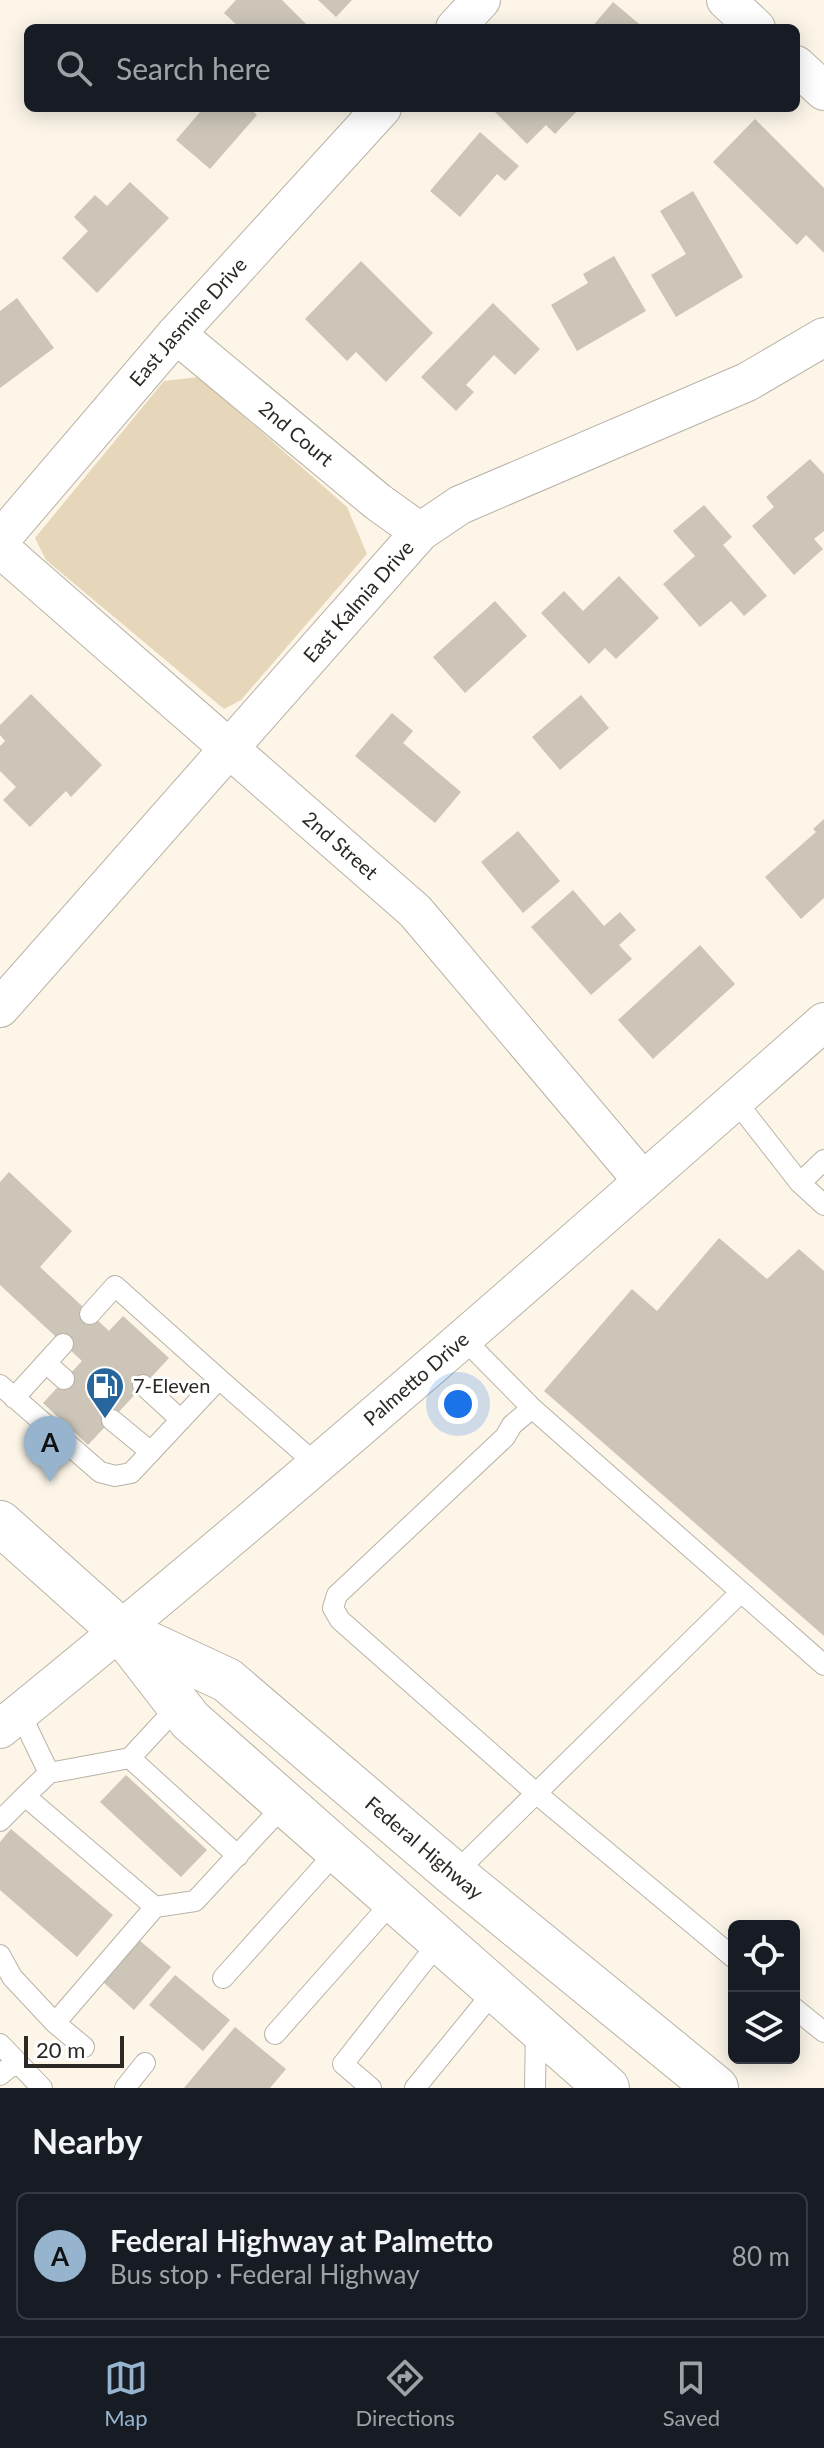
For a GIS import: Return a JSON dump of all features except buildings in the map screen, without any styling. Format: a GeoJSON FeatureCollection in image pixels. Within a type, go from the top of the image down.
{"type":"FeatureCollection","features":[{"type":"Feature","properties":{"kind":"main road","name":"Federal Highway"},"geometry":{"type":"LineString","coordinates":[[0,1523],[121,1631],[190,1720],[607,2088]]}},
{"type":"Feature","properties":{"kind":"main road","name":"Federal Highway"},"geometry":{"type":"LineString","coordinates":[[121,1631],[227,1680],[454,1874],[716,2088]]}},
{"type":"Feature","properties":{"kind":"street"},"geometry":{"type":"LineString","coordinates":[[459,24],[481,0]]}},
{"type":"Feature","properties":{"kind":"street"},"geometry":{"type":"LineString","coordinates":[[726,0],[752,24]]}},
{"type":"Feature","properties":{"kind":"street"},"geometry":{"type":"LineString","coordinates":[[800,69],[824,91]]}},
{"type":"Feature","properties":{"kind":"street","name":"East Jasmine Drive"},"geometry":{"type":"LineString","coordinates":[[0,540],[176,334],[378,112]]}},
{"type":"Feature","properties":{"kind":"street","name":"2nd Court"},"geometry":{"type":"LineString","coordinates":[[176,334],[378,502],[420,532]]}},
{"type":"Feature","properties":{"kind":"street","name":"East Kalmia Drive"},"geometry":{"type":"LineString","coordinates":[[0,1008],[420,532],[460,505],[747,382],[824,337]]}},
{"type":"Feature","properties":{"kind":"street","name":"2nd Street"},"geometry":{"type":"LineString","coordinates":[[0,548],[415,911],[643,1181]]}},
{"type":"Feature","properties":{"kind":"street","name":"Palmetto Drive"},"geometry":{"type":"LineString","coordinates":[[10,1721],[121,1631],[463,1338],[824,1022]]}},
{"type":"Feature","properties":{"kind":"lane"},"geometry":{"type":"LineString","coordinates":[[735,1100],[800,1183],[824,1205]]}},
{"type":"Feature","properties":{"kind":"lane"},"geometry":{"type":"LineString","coordinates":[[800,1183],[824,1160]]}},
{"type":"Feature","properties":{"kind":"lane"},"geometry":{"type":"LineString","coordinates":[[90,1314],[115,1286],[316,1464]]}},
{"type":"Feature","properties":{"kind":"lane"},"geometry":{"type":"LineString","coordinates":[[463,1338],[532,1408],[824,1665]]}},
{"type":"Feature","properties":{"kind":"lane"},"geometry":{"type":"LineString","coordinates":[[63,1344],[46,1363],[7,1391],[100,1472],[115,1476],[131,1473],[219,1379]]}},
{"type":"Feature","properties":{"kind":"lane"},"geometry":{"type":"LineString","coordinates":[[46,1363],[64,1379]]}},
{"type":"Feature","properties":{"kind":"lane"},"geometry":{"type":"LineString","coordinates":[[143,1385],[181,1420]]}},
{"type":"Feature","properties":{"kind":"lane"},"geometry":{"type":"LineString","coordinates":[[532,1408],[337,1595],[333,1608],[340,1620],[537,1794],[728,1953]]}},
{"type":"Feature","properties":{"kind":"lane"},"geometry":{"type":"LineString","coordinates":[[112,1420],[151,1452]]}},
{"type":"Feature","properties":{"kind":"lane"},"geometry":{"type":"LineString","coordinates":[[454,1874],[741,1592]]}},
{"type":"Feature","properties":{"kind":"lane"},"geometry":{"type":"LineString","coordinates":[[0,1821],[49,1773],[130,1758],[179,1705]]}},
{"type":"Feature","properties":{"kind":"lane"},"geometry":{"type":"LineString","coordinates":[[10,1721],[49,1773]]}},
{"type":"Feature","properties":{"kind":"lane"},"geometry":{"type":"LineString","coordinates":[[130,1758],[238,1856]]}},
{"type":"Feature","properties":{"kind":"lane"},"geometry":{"type":"LineString","coordinates":[[25,1796],[155,1907]]}},
{"type":"Feature","properties":{"kind":"lane"},"geometry":{"type":"LineString","coordinates":[[55,2023],[155,1907],[195,1901],[285,1804]]}},
{"type":"Feature","properties":{"kind":"lane"},"geometry":{"type":"LineString","coordinates":[[223,1978],[337,1851]]}},
{"type":"Feature","properties":{"kind":"lane"},"geometry":{"type":"LineString","coordinates":[[275,2034],[393,1901]]}},
{"type":"Feature","properties":{"kind":"lane"},"geometry":{"type":"LineString","coordinates":[[371,2088],[343,2064],[439,1942]]}},
{"type":"Feature","properties":{"kind":"lane"},"geometry":{"type":"LineString","coordinates":[[0,1955],[12,1977],[55,2023],[84,2047]]}},
{"type":"Feature","properties":{"kind":"lane"},"geometry":{"type":"LineString","coordinates":[[415,2088],[495,1990]]}},
{"type":"Feature","properties":{"kind":"lane"},"geometry":{"type":"LineString","coordinates":[[800,2013],[824,2032]]}},
{"type":"Feature","properties":{"kind":"lane"},"geometry":{"type":"LineString","coordinates":[[535,2088],[536,2026]]}},
{"type":"Feature","properties":{"kind":"lane"},"geometry":{"type":"LineString","coordinates":[[0,2044],[8,2069],[42,2088]]}},
{"type":"Feature","properties":{"kind":"lane"},"geometry":{"type":"LineString","coordinates":[[125,2088],[145,2063]]}},
{"type":"Feature","properties":{"kind":"shaded area"},"geometry":{"type":"Polygon","coordinates":[[[199,377],[347,507],[367,554],[241,700],[224,709],[46,560],[35,538],[164,381],[199,377]]]}},
{"type":"Feature","properties":{"kind":"place","name":"7-Eleven"},"geometry":{"type":"Point","coordinates":[105,1420]}},
{"type":"Feature","properties":{"kind":"place","name":"Federal Highway at Palmetto"},"geometry":{"type":"Point","coordinates":[50,1482]}}]}
